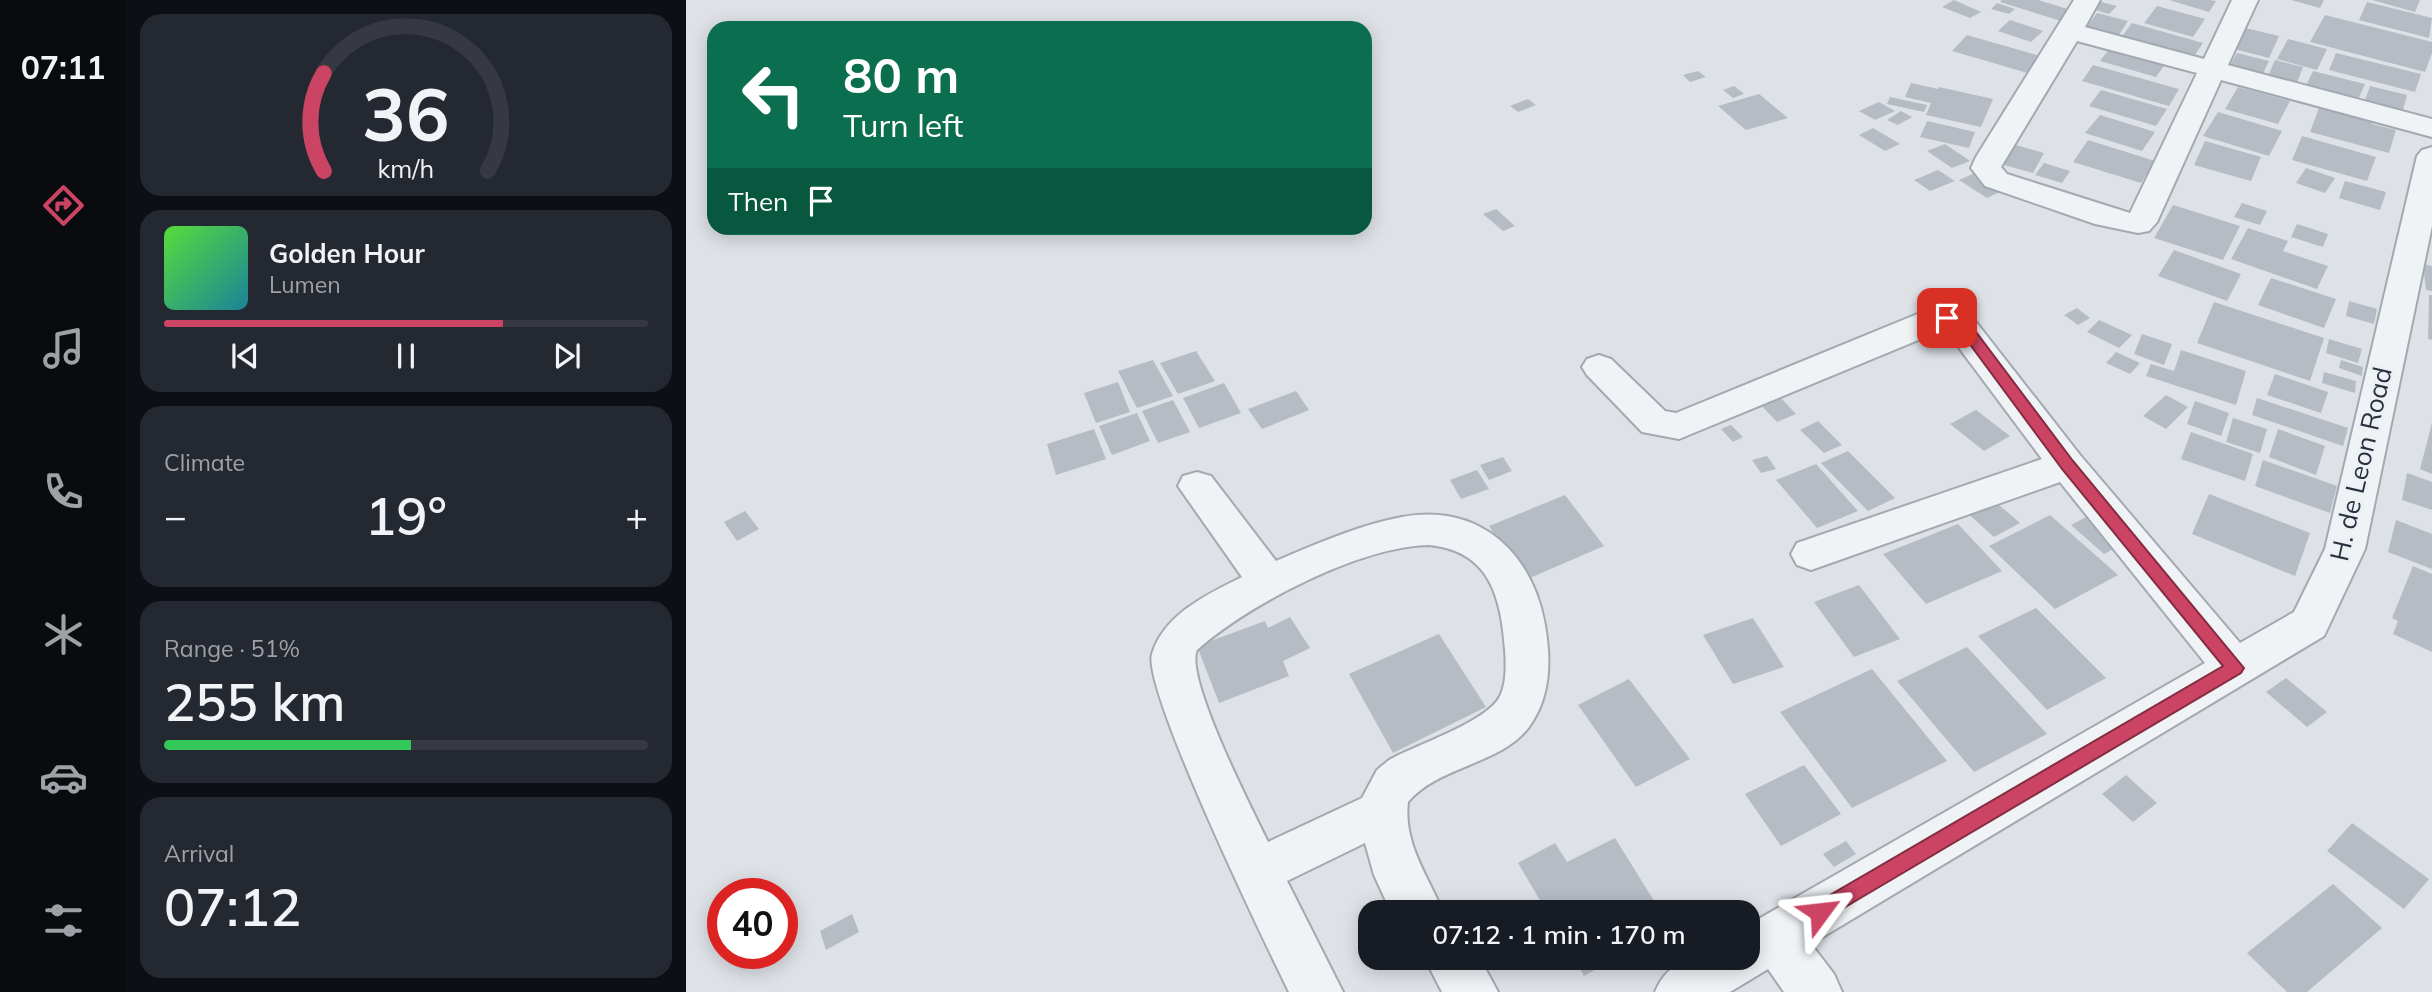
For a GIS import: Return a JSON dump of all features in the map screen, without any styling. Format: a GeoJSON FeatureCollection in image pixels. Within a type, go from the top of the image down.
{"type":"FeatureCollection","features":[{"type":"Feature","properties":{"kind":"street"},"geometry":{"type":"LineString","coordinates":[[2087,0],[1986,168],[1996,180],[2122,222],[2138,224],[2245,0]]}},
{"type":"Feature","properties":{"kind":"street"},"geometry":{"type":"LineString","coordinates":[[2070,31],[2432,128]]}},
{"type":"Feature","properties":{"kind":"street","name":"H. de Leon Road"},"geometry":{"type":"LineString","coordinates":[[1760,946],[2309,624],[2345,549],[2432,156]]}},
{"type":"Feature","properties":{"kind":"street"},"geometry":{"type":"LineString","coordinates":[[1599,367],[1655,423],[1679,426],[1932,321],[1947,318],[1957,321],[2067,465],[2235,668]]}},
{"type":"Feature","properties":{"kind":"street"},"geometry":{"type":"LineString","coordinates":[[1811,554],[2067,465]]}},
{"type":"Feature","properties":{"kind":"street"},"geometry":{"type":"LineString","coordinates":[[1197,486],[1269,582]]}},
{"type":"Feature","properties":{"kind":"street"},"geometry":{"type":"LineString","coordinates":[[1317,992],[1213,775],[1175,680],[1173,652],[1185,632],[1225,604],[1269,582],[1328,557],[1400,533],[1435,531],[1468,537],[1497,559],[1516,590],[1526,635],[1528,668],[1521,701],[1507,722],[1401,778],[1387,792],[1382,811],[1391,856],[1412,900]]}},
{"type":"Feature","properties":{"kind":"street"},"geometry":{"type":"LineString","coordinates":[[1258,872],[1382,811]]}},
{"type":"Feature","properties":{"kind":"street"},"geometry":{"type":"LineString","coordinates":[[1760,953],[1816,992]]}},
{"type":"Feature","properties":{"kind":"street"},"geometry":{"type":"LineString","coordinates":[[1458,970],[1472,992]]}},
{"type":"Feature","properties":{"kind":"street","name":"H. de Leon Road"},"geometry":{"type":"LineString","coordinates":[[1681,992],[1719,970]]}},
{"type":"Feature","properties":{"kind":"building"},"geometry":{"type":"Polygon","coordinates":[[[1954,0],[1981,12],[1970,18],[1942,7],[1954,0]]]}},
{"type":"Feature","properties":{"kind":"building"},"geometry":{"type":"Polygon","coordinates":[[[2038,0],[2071,10],[2061,21],[2000,2],[2038,0]]]}},
{"type":"Feature","properties":{"kind":"building"},"geometry":{"type":"Polygon","coordinates":[[[2169,0],[2210,0],[2216,1],[2209,12],[2169,0]]]}},
{"type":"Feature","properties":{"kind":"building"},"geometry":{"type":"Polygon","coordinates":[[[2291,0],[2324,0],[2320,8],[2291,0]]]}},
{"type":"Feature","properties":{"kind":"building"},"geometry":{"type":"Polygon","coordinates":[[[2372,0],[2420,0],[2415,12],[2372,0]]]}},
{"type":"Feature","properties":{"kind":"building"},"geometry":{"type":"Polygon","coordinates":[[[2097,1],[2117,6],[2109,14],[2089,8],[2097,1]]]}},
{"type":"Feature","properties":{"kind":"building"},"geometry":{"type":"Polygon","coordinates":[[[2367,2],[2432,18],[2429,38],[2359,20],[2367,2]]]}},
{"type":"Feature","properties":{"kind":"building"},"geometry":{"type":"Polygon","coordinates":[[[1997,3],[2015,9],[2009,14],[1991,9],[1997,3]]]}},
{"type":"Feature","properties":{"kind":"building"},"geometry":{"type":"Polygon","coordinates":[[[2157,6],[2205,19],[2193,37],[2144,23],[2157,6]]]}},
{"type":"Feature","properties":{"kind":"building"},"geometry":{"type":"Polygon","coordinates":[[[2097,13],[2128,21],[2115,41],[2083,32],[2097,13]]]}},
{"type":"Feature","properties":{"kind":"building"},"geometry":{"type":"Polygon","coordinates":[[[2325,15],[2432,42],[2432,53],[2425,72],[2310,42],[2325,15]]]}},
{"type":"Feature","properties":{"kind":"building"},"geometry":{"type":"Polygon","coordinates":[[[2010,20],[2043,31],[2031,42],[1998,31],[2010,20]]]}},
{"type":"Feature","properties":{"kind":"building"},"geometry":{"type":"Polygon","coordinates":[[[2132,23],[2203,43],[2192,59],[2120,39],[2132,23]]]}},
{"type":"Feature","properties":{"kind":"building"},"geometry":{"type":"Polygon","coordinates":[[[2245,28],[2279,36],[2269,58],[2234,49],[2245,28]]]}},
{"type":"Feature","properties":{"kind":"building"},"geometry":{"type":"Polygon","coordinates":[[[1967,35],[2044,57],[2031,74],[1952,51],[1967,35]]]}},
{"type":"Feature","properties":{"kind":"building"},"geometry":{"type":"Polygon","coordinates":[[[2288,39],[2327,49],[2317,70],[2277,59],[2288,39]]]}},
{"type":"Feature","properties":{"kind":"building"},"geometry":{"type":"Polygon","coordinates":[[[2111,47],[2166,63],[2156,77],[2100,61],[2111,47]]]}},
{"type":"Feature","properties":{"kind":"building"},"geometry":{"type":"Polygon","coordinates":[[[2237,53],[2269,61],[2262,76],[2229,67],[2237,53]]]}},
{"type":"Feature","properties":{"kind":"building"},"geometry":{"type":"Polygon","coordinates":[[[2336,53],[2421,74],[2415,92],[2329,70],[2336,53]]]}},
{"type":"Feature","properties":{"kind":"building"},"geometry":{"type":"Polygon","coordinates":[[[2275,60],[2303,67],[2297,83],[2268,76],[2275,60]]]}},
{"type":"Feature","properties":{"kind":"building"},"geometry":{"type":"Polygon","coordinates":[[[2093,65],[2179,89],[2169,106],[2082,81],[2093,65]]]}},
{"type":"Feature","properties":{"kind":"building"},"geometry":{"type":"Polygon","coordinates":[[[1698,71],[1706,77],[1690,82],[1683,75],[1698,71]]]}},
{"type":"Feature","properties":{"kind":"building"},"geometry":{"type":"Polygon","coordinates":[[[2313,71],[2365,84],[2357,102],[2305,88],[2313,71]]]}},
{"type":"Feature","properties":{"kind":"building"},"geometry":{"type":"Polygon","coordinates":[[[1911,83],[1993,99],[1981,127],[1926,115],[1931,103],[1905,97],[1911,83]]]}},
{"type":"Feature","properties":{"kind":"building"},"geometry":{"type":"Polygon","coordinates":[[[1734,86],[1744,94],[1733,98],[1723,90],[1734,86]]]}},
{"type":"Feature","properties":{"kind":"building"},"geometry":{"type":"Polygon","coordinates":[[[2370,86],[2407,95],[2403,110],[2365,100],[2370,86]]]}},
{"type":"Feature","properties":{"kind":"building"},"geometry":{"type":"Polygon","coordinates":[[[2238,87],[2290,101],[2278,124],[2225,109],[2238,87]]]}},
{"type":"Feature","properties":{"kind":"building"},"geometry":{"type":"Polygon","coordinates":[[[2101,90],[2167,109],[2156,126],[2089,106],[2101,90]]]}},
{"type":"Feature","properties":{"kind":"building"},"geometry":{"type":"Polygon","coordinates":[[[1759,94],[1788,118],[1746,130],[1718,106],[1759,94]]]}},
{"type":"Feature","properties":{"kind":"building"},"geometry":{"type":"Polygon","coordinates":[[[1890,97],[1927,105],[1924,112],[1887,104],[1890,97]]]}},
{"type":"Feature","properties":{"kind":"building"},"geometry":{"type":"Polygon","coordinates":[[[1528,99],[1536,105],[1518,112],[1510,106],[1528,99]]]}},
{"type":"Feature","properties":{"kind":"building"},"geometry":{"type":"Polygon","coordinates":[[[1879,102],[1895,111],[1875,120],[1859,111],[1879,102]]]}},
{"type":"Feature","properties":{"kind":"building"},"geometry":{"type":"Polygon","coordinates":[[[2321,103],[2374,117],[2372,124],[2396,130],[2389,153],[2310,132],[2321,103]]]}},
{"type":"Feature","properties":{"kind":"building"},"geometry":{"type":"Polygon","coordinates":[[[1901,111],[1912,117],[1898,125],[1887,120],[1901,111]]]}},
{"type":"Feature","properties":{"kind":"building"},"geometry":{"type":"Polygon","coordinates":[[[2218,112],[2282,131],[2269,156],[2203,136],[2218,112]]]}},
{"type":"Feature","properties":{"kind":"building"},"geometry":{"type":"Polygon","coordinates":[[[2100,115],[2155,132],[2142,151],[2085,133],[2100,115]]]}},
{"type":"Feature","properties":{"kind":"building"},"geometry":{"type":"Polygon","coordinates":[[[1927,121],[1975,132],[1969,148],[1920,137],[1927,121]]]}},
{"type":"Feature","properties":{"kind":"building"},"geometry":{"type":"Polygon","coordinates":[[[1873,128],[1900,144],[1885,151],[1859,135],[1873,128]]]}},
{"type":"Feature","properties":{"kind":"building"},"geometry":{"type":"Polygon","coordinates":[[[2302,136],[2376,157],[2367,181],[2292,160],[2302,136]]]}},
{"type":"Feature","properties":{"kind":"building"},"geometry":{"type":"Polygon","coordinates":[[[2088,140],[2155,161],[2141,183],[2073,162],[2088,140]]]}},
{"type":"Feature","properties":{"kind":"building"},"geometry":{"type":"Polygon","coordinates":[[[2205,141],[2261,157],[2251,181],[2194,165],[2205,141]]]}},
{"type":"Feature","properties":{"kind":"building"},"geometry":{"type":"Polygon","coordinates":[[[2009,143],[2044,153],[2033,173],[1997,163],[2009,143]]]}},
{"type":"Feature","properties":{"kind":"building"},"geometry":{"type":"Polygon","coordinates":[[[1945,144],[1970,161],[1952,168],[1927,151],[1945,144]]]}},
{"type":"Feature","properties":{"kind":"building"},"geometry":{"type":"Polygon","coordinates":[[[2044,163],[2070,171],[2062,183],[2035,175],[2044,163]]]}},
{"type":"Feature","properties":{"kind":"building"},"geometry":{"type":"Polygon","coordinates":[[[2306,168],[2335,178],[2325,193],[2296,183],[2306,168]]]}},
{"type":"Feature","properties":{"kind":"building"},"geometry":{"type":"Polygon","coordinates":[[[1938,170],[1955,181],[1930,191],[1914,180],[1938,170]]]}},
{"type":"Feature","properties":{"kind":"building"},"geometry":{"type":"Polygon","coordinates":[[[1975,173],[2002,191],[1987,198],[1959,180],[1975,173]]]}},
{"type":"Feature","properties":{"kind":"building"},"geometry":{"type":"Polygon","coordinates":[[[2345,181],[2386,192],[2380,210],[2339,198],[2345,181]]]}},
{"type":"Feature","properties":{"kind":"building"},"geometry":{"type":"Polygon","coordinates":[[[2242,203],[2267,211],[2260,225],[2234,217],[2242,203]]]}},
{"type":"Feature","properties":{"kind":"building"},"geometry":{"type":"Polygon","coordinates":[[[2173,205],[2240,226],[2223,260],[2154,238],[2173,205]]]}},
{"type":"Feature","properties":{"kind":"building"},"geometry":{"type":"Polygon","coordinates":[[[1496,209],[1515,226],[1503,231],[1483,214],[1496,209]]]}},
{"type":"Feature","properties":{"kind":"building"},"geometry":{"type":"Polygon","coordinates":[[[2297,224],[2328,234],[2323,247],[2291,237],[2297,224]]]}},
{"type":"Feature","properties":{"kind":"building"},"geometry":{"type":"Polygon","coordinates":[[[2248,228],[2288,241],[2283,251],[2328,266],[2317,289],[2231,259],[2248,228]]]}},
{"type":"Feature","properties":{"kind":"building"},"geometry":{"type":"Polygon","coordinates":[[[2174,250],[2241,274],[2227,301],[2158,276],[2174,250]]]}},
{"type":"Feature","properties":{"kind":"building"},"geometry":{"type":"Polygon","coordinates":[[[2423,264],[2432,266],[2432,291],[2426,290],[2423,264]]]}},
{"type":"Feature","properties":{"kind":"building"},"geometry":{"type":"Polygon","coordinates":[[[2271,278],[2336,299],[2324,328],[2258,305],[2271,278]]]}},
{"type":"Feature","properties":{"kind":"building"},"geometry":{"type":"Polygon","coordinates":[[[2429,295],[2432,295],[2432,340],[2428,339],[2429,295]]]}},
{"type":"Feature","properties":{"kind":"building"},"geometry":{"type":"Polygon","coordinates":[[[2349,301],[2377,309],[2374,324],[2346,316],[2349,301]]]}},
{"type":"Feature","properties":{"kind":"building"},"geometry":{"type":"Polygon","coordinates":[[[2214,302],[2324,338],[2310,381],[2197,343],[2214,302]]]}},
{"type":"Feature","properties":{"kind":"building"},"geometry":{"type":"Polygon","coordinates":[[[2077,308],[2090,318],[2078,325],[2064,315],[2077,308]]]}},
{"type":"Feature","properties":{"kind":"building"},"geometry":{"type":"Polygon","coordinates":[[[2099,320],[2132,335],[2119,348],[2087,332],[2099,320]]]}},
{"type":"Feature","properties":{"kind":"building"},"geometry":{"type":"Polygon","coordinates":[[[2142,334],[2172,344],[2164,365],[2134,354],[2142,334]]]}},
{"type":"Feature","properties":{"kind":"building"},"geometry":{"type":"Polygon","coordinates":[[[2329,339],[2362,349],[2358,363],[2326,353],[2329,339]]]}},
{"type":"Feature","properties":{"kind":"building"},"geometry":{"type":"Polygon","coordinates":[[[2181,350],[2246,371],[2236,405],[2146,376],[2151,364],[2174,371],[2181,350]]]}},
{"type":"Feature","properties":{"kind":"building"},"geometry":{"type":"Polygon","coordinates":[[[1196,351],[1215,381],[1178,394],[1160,363],[1196,351]]]}},
{"type":"Feature","properties":{"kind":"building"},"geometry":{"type":"Polygon","coordinates":[[[2116,352],[2140,363],[2130,374],[2106,363],[2116,352]]]}},
{"type":"Feature","properties":{"kind":"building"},"geometry":{"type":"Polygon","coordinates":[[[1153,360],[1173,396],[1137,408],[1118,371],[1153,360]]]}},
{"type":"Feature","properties":{"kind":"building"},"geometry":{"type":"Polygon","coordinates":[[[2341,360],[2363,367],[2362,376],[2339,368],[2341,360]]]}},
{"type":"Feature","properties":{"kind":"building"},"geometry":{"type":"Polygon","coordinates":[[[2324,372],[2356,381],[2355,393],[2322,383],[2324,372]]]}},
{"type":"Feature","properties":{"kind":"building"},"geometry":{"type":"Polygon","coordinates":[[[2275,374],[2328,392],[2321,413],[2267,395],[2275,374]]]}},
{"type":"Feature","properties":{"kind":"building"},"geometry":{"type":"Polygon","coordinates":[[[1118,382],[1130,412],[1096,423],[1084,393],[1118,382]]]}},
{"type":"Feature","properties":{"kind":"building"},"geometry":{"type":"Polygon","coordinates":[[[1224,383],[1241,413],[1199,428],[1183,398],[1224,383]]]}},
{"type":"Feature","properties":{"kind":"building"},"geometry":{"type":"Polygon","coordinates":[[[1296,391],[1309,410],[1262,429],[1248,409],[1296,391]]]}},
{"type":"Feature","properties":{"kind":"building"},"geometry":{"type":"Polygon","coordinates":[[[2166,395],[2188,407],[2166,429],[2143,416],[2166,395]]]}},
{"type":"Feature","properties":{"kind":"building"},"geometry":{"type":"Polygon","coordinates":[[[1779,396],[1796,414],[1777,422],[1760,404],[1779,396]]]}},
{"type":"Feature","properties":{"kind":"building"},"geometry":{"type":"Polygon","coordinates":[[[2257,398],[2348,428],[2343,446],[2252,415],[2257,398]]]}},
{"type":"Feature","properties":{"kind":"building"},"geometry":{"type":"Polygon","coordinates":[[[1173,400],[1190,432],[1158,443],[1142,411],[1173,400]]]}},
{"type":"Feature","properties":{"kind":"building"},"geometry":{"type":"Polygon","coordinates":[[[2195,401],[2229,413],[2221,436],[2187,424],[2195,401]]]}},
{"type":"Feature","properties":{"kind":"building"},"geometry":{"type":"Polygon","coordinates":[[[1976,410],[2010,436],[1984,451],[1950,424],[1976,410]]]}},
{"type":"Feature","properties":{"kind":"building"},"geometry":{"type":"Polygon","coordinates":[[[1137,413],[1150,441],[1112,455],[1099,426],[1137,413]]]}},
{"type":"Feature","properties":{"kind":"building"},"geometry":{"type":"Polygon","coordinates":[[[2233,418],[2267,429],[2260,453],[2226,442],[2233,418]]]}},
{"type":"Feature","properties":{"kind":"building"},"geometry":{"type":"Polygon","coordinates":[[[1818,421],[1842,445],[1824,453],[1800,430],[1818,421]]]}},
{"type":"Feature","properties":{"kind":"building"},"geometry":{"type":"Polygon","coordinates":[[[2432,423],[2432,474],[2420,469],[2432,423]]]}},
{"type":"Feature","properties":{"kind":"building"},"geometry":{"type":"Polygon","coordinates":[[[1731,425],[1743,437],[1733,442],[1721,429],[1731,425]]]}},
{"type":"Feature","properties":{"kind":"building"},"geometry":{"type":"Polygon","coordinates":[[[1094,429],[1106,459],[1056,475],[1047,444],[1094,429]]]}},
{"type":"Feature","properties":{"kind":"building"},"geometry":{"type":"Polygon","coordinates":[[[2278,429],[2325,446],[2316,475],[2269,457],[2278,429]]]}},
{"type":"Feature","properties":{"kind":"building"},"geometry":{"type":"Polygon","coordinates":[[[2191,432],[2253,454],[2245,481],[2181,459],[2191,432]]]}},
{"type":"Feature","properties":{"kind":"building"},"geometry":{"type":"Polygon","coordinates":[[[1848,451],[1895,498],[1868,511],[1821,463],[1848,451]]]}},
{"type":"Feature","properties":{"kind":"building"},"geometry":{"type":"Polygon","coordinates":[[[1767,456],[1776,469],[1761,473],[1752,460],[1767,456]]]}},
{"type":"Feature","properties":{"kind":"building"},"geometry":{"type":"Polygon","coordinates":[[[1503,457],[1512,471],[1489,480],[1480,465],[1503,457]]]}},
{"type":"Feature","properties":{"kind":"building"},"geometry":{"type":"Polygon","coordinates":[[[2263,460],[2337,486],[2330,513],[2255,486],[2263,460]]]}},
{"type":"Feature","properties":{"kind":"building"},"geometry":{"type":"Polygon","coordinates":[[[1816,464],[1858,511],[1817,528],[1776,480],[1816,464]]]}},
{"type":"Feature","properties":{"kind":"building"},"geometry":{"type":"Polygon","coordinates":[[[1477,470],[1489,489],[1461,499],[1450,480],[1477,470]]]}},
{"type":"Feature","properties":{"kind":"building"},"geometry":{"type":"Polygon","coordinates":[[[2407,473],[2432,482],[2432,510],[2402,500],[2407,473]]]}},
{"type":"Feature","properties":{"kind":"building"},"geometry":{"type":"Polygon","coordinates":[[[2209,494],[2310,533],[2295,576],[2192,534],[2209,494]]]}},
{"type":"Feature","properties":{"kind":"building"},"geometry":{"type":"Polygon","coordinates":[[[1565,495],[1604,546],[1525,580],[1489,526],[1565,495]]]}},
{"type":"Feature","properties":{"kind":"building"},"geometry":{"type":"Polygon","coordinates":[[[1991,498],[2020,523],[1994,537],[1965,511],[1991,498]]]}},
{"type":"Feature","properties":{"kind":"building"},"geometry":{"type":"Polygon","coordinates":[[[745,511],[759,529],[737,541],[724,522],[745,511]]]}},
{"type":"Feature","properties":{"kind":"building"},"geometry":{"type":"Polygon","coordinates":[[[2050,515],[2118,575],[2055,609],[1989,546],[2050,515]]]}},
{"type":"Feature","properties":{"kind":"building"},"geometry":{"type":"Polygon","coordinates":[[[2090,515],[2123,544],[2104,554],[2071,525],[2090,515]]]}},
{"type":"Feature","properties":{"kind":"building"},"geometry":{"type":"Polygon","coordinates":[[[2396,520],[2432,534],[2432,569],[2388,552],[2396,520]]]}},
{"type":"Feature","properties":{"kind":"building"},"geometry":{"type":"Polygon","coordinates":[[[1958,524],[2002,571],[1926,604],[1883,554],[1958,524]]]}},
{"type":"Feature","properties":{"kind":"building"},"geometry":{"type":"Polygon","coordinates":[[[2413,566],[2432,574],[2432,652],[2393,634],[2398,621],[2392,618],[2413,566]]]}},
{"type":"Feature","properties":{"kind":"building"},"geometry":{"type":"Polygon","coordinates":[[[1859,585],[1900,639],[1854,657],[1814,602],[1859,585]]]}},
{"type":"Feature","properties":{"kind":"building"},"geometry":{"type":"Polygon","coordinates":[[[2036,608],[2106,678],[2047,710],[1978,636],[2036,608]]]}},
{"type":"Feature","properties":{"kind":"building"},"geometry":{"type":"Polygon","coordinates":[[[1290,617],[1310,648],[1283,661],[1289,676],[1219,703],[1197,646],[1265,621],[1268,628],[1290,617]]]}},
{"type":"Feature","properties":{"kind":"building"},"geometry":{"type":"Polygon","coordinates":[[[1753,618],[1784,667],[1733,684],[1703,635],[1753,618]]]}},
{"type":"Feature","properties":{"kind":"building"},"geometry":{"type":"Polygon","coordinates":[[[1439,634],[1486,707],[1393,753],[1349,674],[1439,634]]]}},
{"type":"Feature","properties":{"kind":"building"},"geometry":{"type":"Polygon","coordinates":[[[1967,647],[2047,734],[1974,772],[1897,681],[1967,647]]]}},
{"type":"Feature","properties":{"kind":"building"},"geometry":{"type":"Polygon","coordinates":[[[1872,669],[1947,761],[1852,808],[1780,712],[1872,669]]]}},
{"type":"Feature","properties":{"kind":"building"},"geometry":{"type":"Polygon","coordinates":[[[2286,678],[2327,712],[2307,727],[2266,692],[2286,678]]]}},
{"type":"Feature","properties":{"kind":"building"},"geometry":{"type":"Polygon","coordinates":[[[1629,679],[1690,759],[1636,787],[1578,705],[1629,679]]]}},
{"type":"Feature","properties":{"kind":"building"},"geometry":{"type":"Polygon","coordinates":[[[1804,765],[1841,814],[1781,846],[1745,794],[1804,765]]]}},
{"type":"Feature","properties":{"kind":"building"},"geometry":{"type":"Polygon","coordinates":[[[2126,775],[2157,803],[2133,822],[2102,794],[2126,775]]]}},
{"type":"Feature","properties":{"kind":"building"},"geometry":{"type":"Polygon","coordinates":[[[2352,823],[2429,879],[2404,909],[2327,851],[2352,823]]]}},
{"type":"Feature","properties":{"kind":"building"},"geometry":{"type":"Polygon","coordinates":[[[1615,838],[1654,900],[1540,900],[1518,863],[1555,843],[1567,862],[1615,838]]]}},
{"type":"Feature","properties":{"kind":"building"},"geometry":{"type":"Polygon","coordinates":[[[1846,841],[1856,854],[1834,867],[1823,854],[1846,841]]]}},
{"type":"Feature","properties":{"kind":"building"},"geometry":{"type":"Polygon","coordinates":[[[2333,884],[2382,928],[2307,992],[2287,992],[2247,953],[2333,884]]]}},
{"type":"Feature","properties":{"kind":"building"},"geometry":{"type":"Polygon","coordinates":[[[852,914],[859,932],[826,950],[820,931],[852,914]]]}},
{"type":"Feature","properties":{"kind":"building"},"geometry":{"type":"Polygon","coordinates":[[[1581,970],[1595,970],[1584,976],[1581,970]]]}},
{"type":"Feature","properties":{"kind":"route"},"geometry":{"type":"LineString","coordinates":[[1820,912],[2235,668],[2067,465],[1968,332],[1957,321],[1947,318]]}}]}
